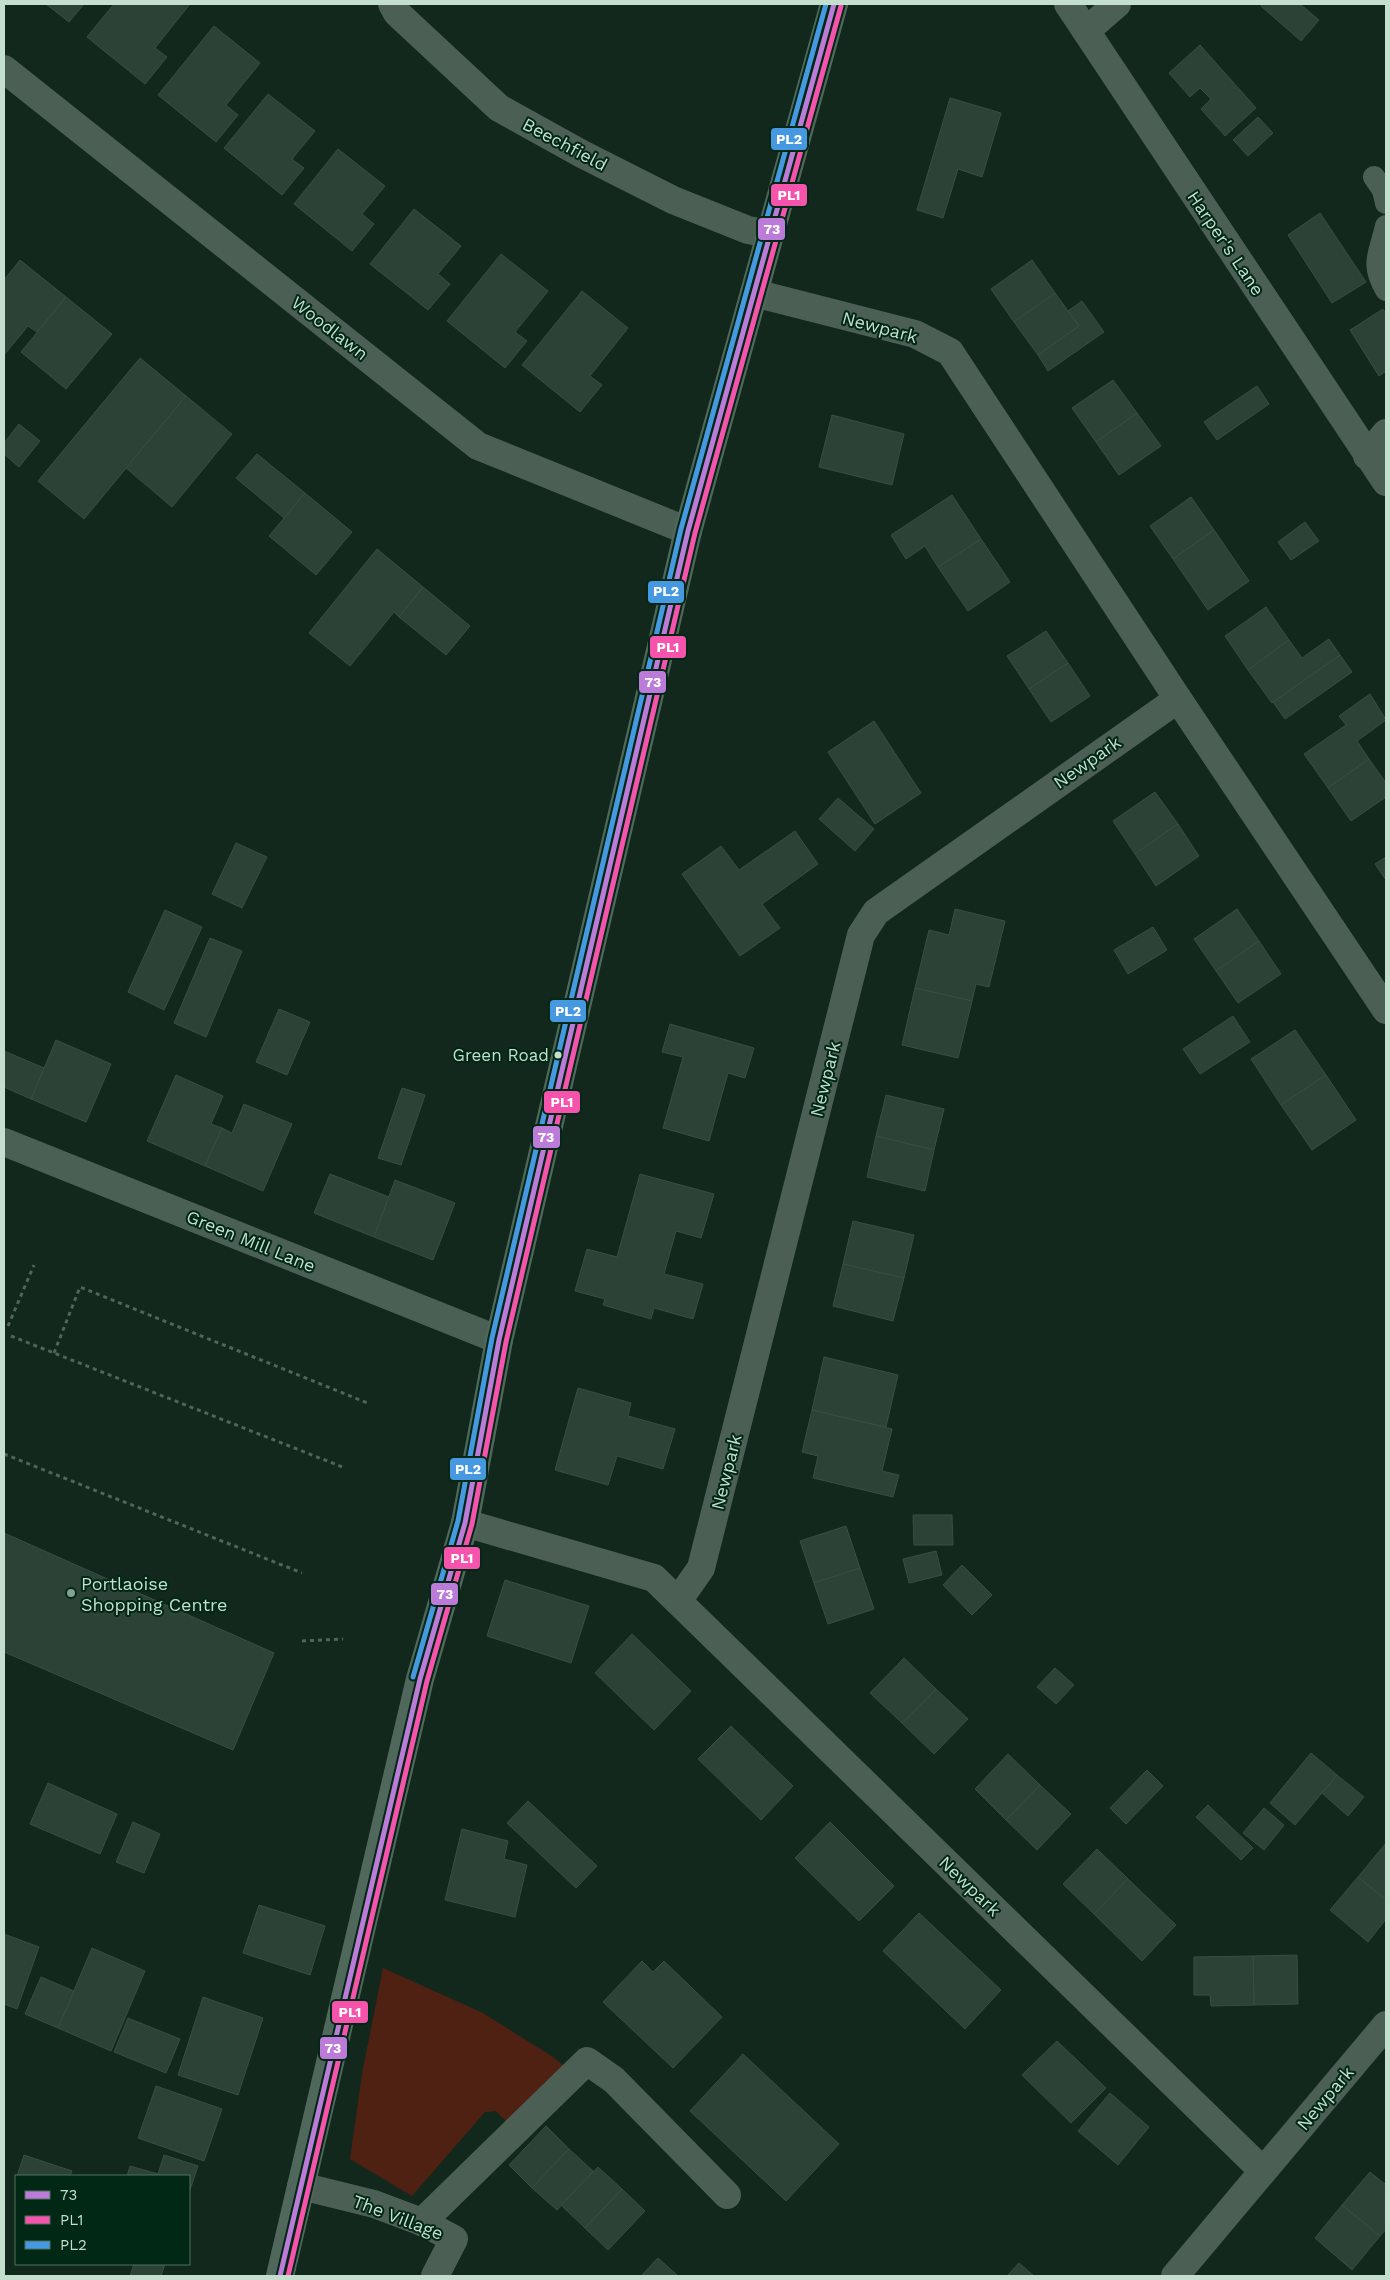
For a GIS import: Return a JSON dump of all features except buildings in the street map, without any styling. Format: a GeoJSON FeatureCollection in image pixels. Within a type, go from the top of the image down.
{"type":"FeatureCollection","features":[{"type":"Feature","properties":{"kind":"main road"},"geometry":{"type":"LineString","coordinates":[[280,2276],[420,1679],[465,1523],[499,1340],[688,531],[834,4]]}},
{"type":"Feature","properties":{"kind":"street","name":"Beechfield"},"geometry":{"type":"LineString","coordinates":[[392,4],[398,13],[499,108],[582,154],[673,200],[748,230],[770,234]]}},
{"type":"Feature","properties":{"kind":"street","name":"Harper's Lane"},"geometry":{"type":"LineString","coordinates":[[1068,4],[1386,482]]}},
{"type":"Feature","properties":{"kind":"street"},"geometry":{"type":"LineString","coordinates":[[1086,31],[1118,4]]}},
{"type":"Feature","properties":{"kind":"street","name":"Woodlawn"},"geometry":{"type":"LineString","coordinates":[[4,69],[478,446],[688,531]]}},
{"type":"Feature","properties":{"kind":"street","name":"Newpark"},"geometry":{"type":"LineString","coordinates":[[754,293],[915,334],[950,352],[1178,699],[1386,1010]]}},
{"type":"Feature","properties":{"kind":"street"},"geometry":{"type":"LineString","coordinates":[[1367,456],[1386,433]]}},
{"type":"Feature","properties":{"kind":"street","name":"Newpark"},"geometry":{"type":"LineString","coordinates":[[678,1602],[701,1568],[861,934],[876,912],[1178,699]]}},
{"type":"Feature","properties":{"kind":"street","name":"Green Mill Lane"},"geometry":{"type":"LineString","coordinates":[[4,1142],[499,1340]]}},
{"type":"Feature","properties":{"kind":"street","name":"Newpark"},"geometry":{"type":"LineString","coordinates":[[465,1523],[654,1578],[1263,2171]]}},
{"type":"Feature","properties":{"kind":"street","name":"Newpark"},"geometry":{"type":"LineString","coordinates":[[1175,2276],[1386,2025]]}},
{"type":"Feature","properties":{"kind":"street"},"geometry":{"type":"LineString","coordinates":[[422,2222],[587,2061],[614,2080],[727,2195]]}},
{"type":"Feature","properties":{"kind":"street","name":"The Village"},"geometry":{"type":"LineString","coordinates":[[301,2186],[374,2204],[422,2222],[454,2239],[435,2276]]}},
{"type":"Feature","properties":{"kind":"lane"},"geometry":{"type":"LineString","coordinates":[[1374,177],[1383,190],[1386,203]]}},
{"type":"Feature","properties":{"kind":"lane"},"geometry":{"type":"LineString","coordinates":[[1386,226],[1376,261],[1381,282],[1386,290]]}},
{"type":"Feature","properties":{"kind":"path"},"geometry":{"type":"LineString","coordinates":[[8,1326],[34,1265]]}},
{"type":"Feature","properties":{"kind":"path"},"geometry":{"type":"LineString","coordinates":[[54,1353],[80,1287],[370,1404]]}},
{"type":"Feature","properties":{"kind":"path"},"geometry":{"type":"LineString","coordinates":[[11,1336],[345,1468]]}},
{"type":"Feature","properties":{"kind":"path"},"geometry":{"type":"LineString","coordinates":[[4,1454],[302,1573]]}},
{"type":"Feature","properties":{"kind":"path"},"geometry":{"type":"LineString","coordinates":[[302,1641],[342,1639]]}},
{"type":"Feature","properties":{"kind":"shaded area"},"geometry":{"type":"Polygon","coordinates":[[[383,1968],[483,2013],[550,2055],[571,2071],[513,2128],[496,2111],[485,2112],[412,2196],[350,2159],[362,2074],[383,1968]]]}},
{"type":"Feature","properties":{"kind":"transit line","name":"PL2"},"geometry":{"type":"LineString","coordinates":[[413,1677],[458,1521],[492,1338],[681,529],[826,4]]}},
{"type":"Feature","properties":{"kind":"transit line","name":"73"},"geometry":{"type":"LineString","coordinates":[[280,2276],[420,1679],[465,1523],[499,1340],[688,531],[834,4]]}},
{"type":"Feature","properties":{"kind":"transit line","name":"PL1"},"geometry":{"type":"LineString","coordinates":[[288,2276],[427,1681],[472,1524],[506,1342],[695,533],[841,6]]}},
{"type":"Feature","properties":{"kind":"place","name":"Green Road"},"geometry":{"type":"Point","coordinates":[558,1055]}},
{"type":"Feature","properties":{"kind":"place","name":"Portlaoise Shopping Centre"},"geometry":{"type":"Point","coordinates":[71,1593]}}]}
